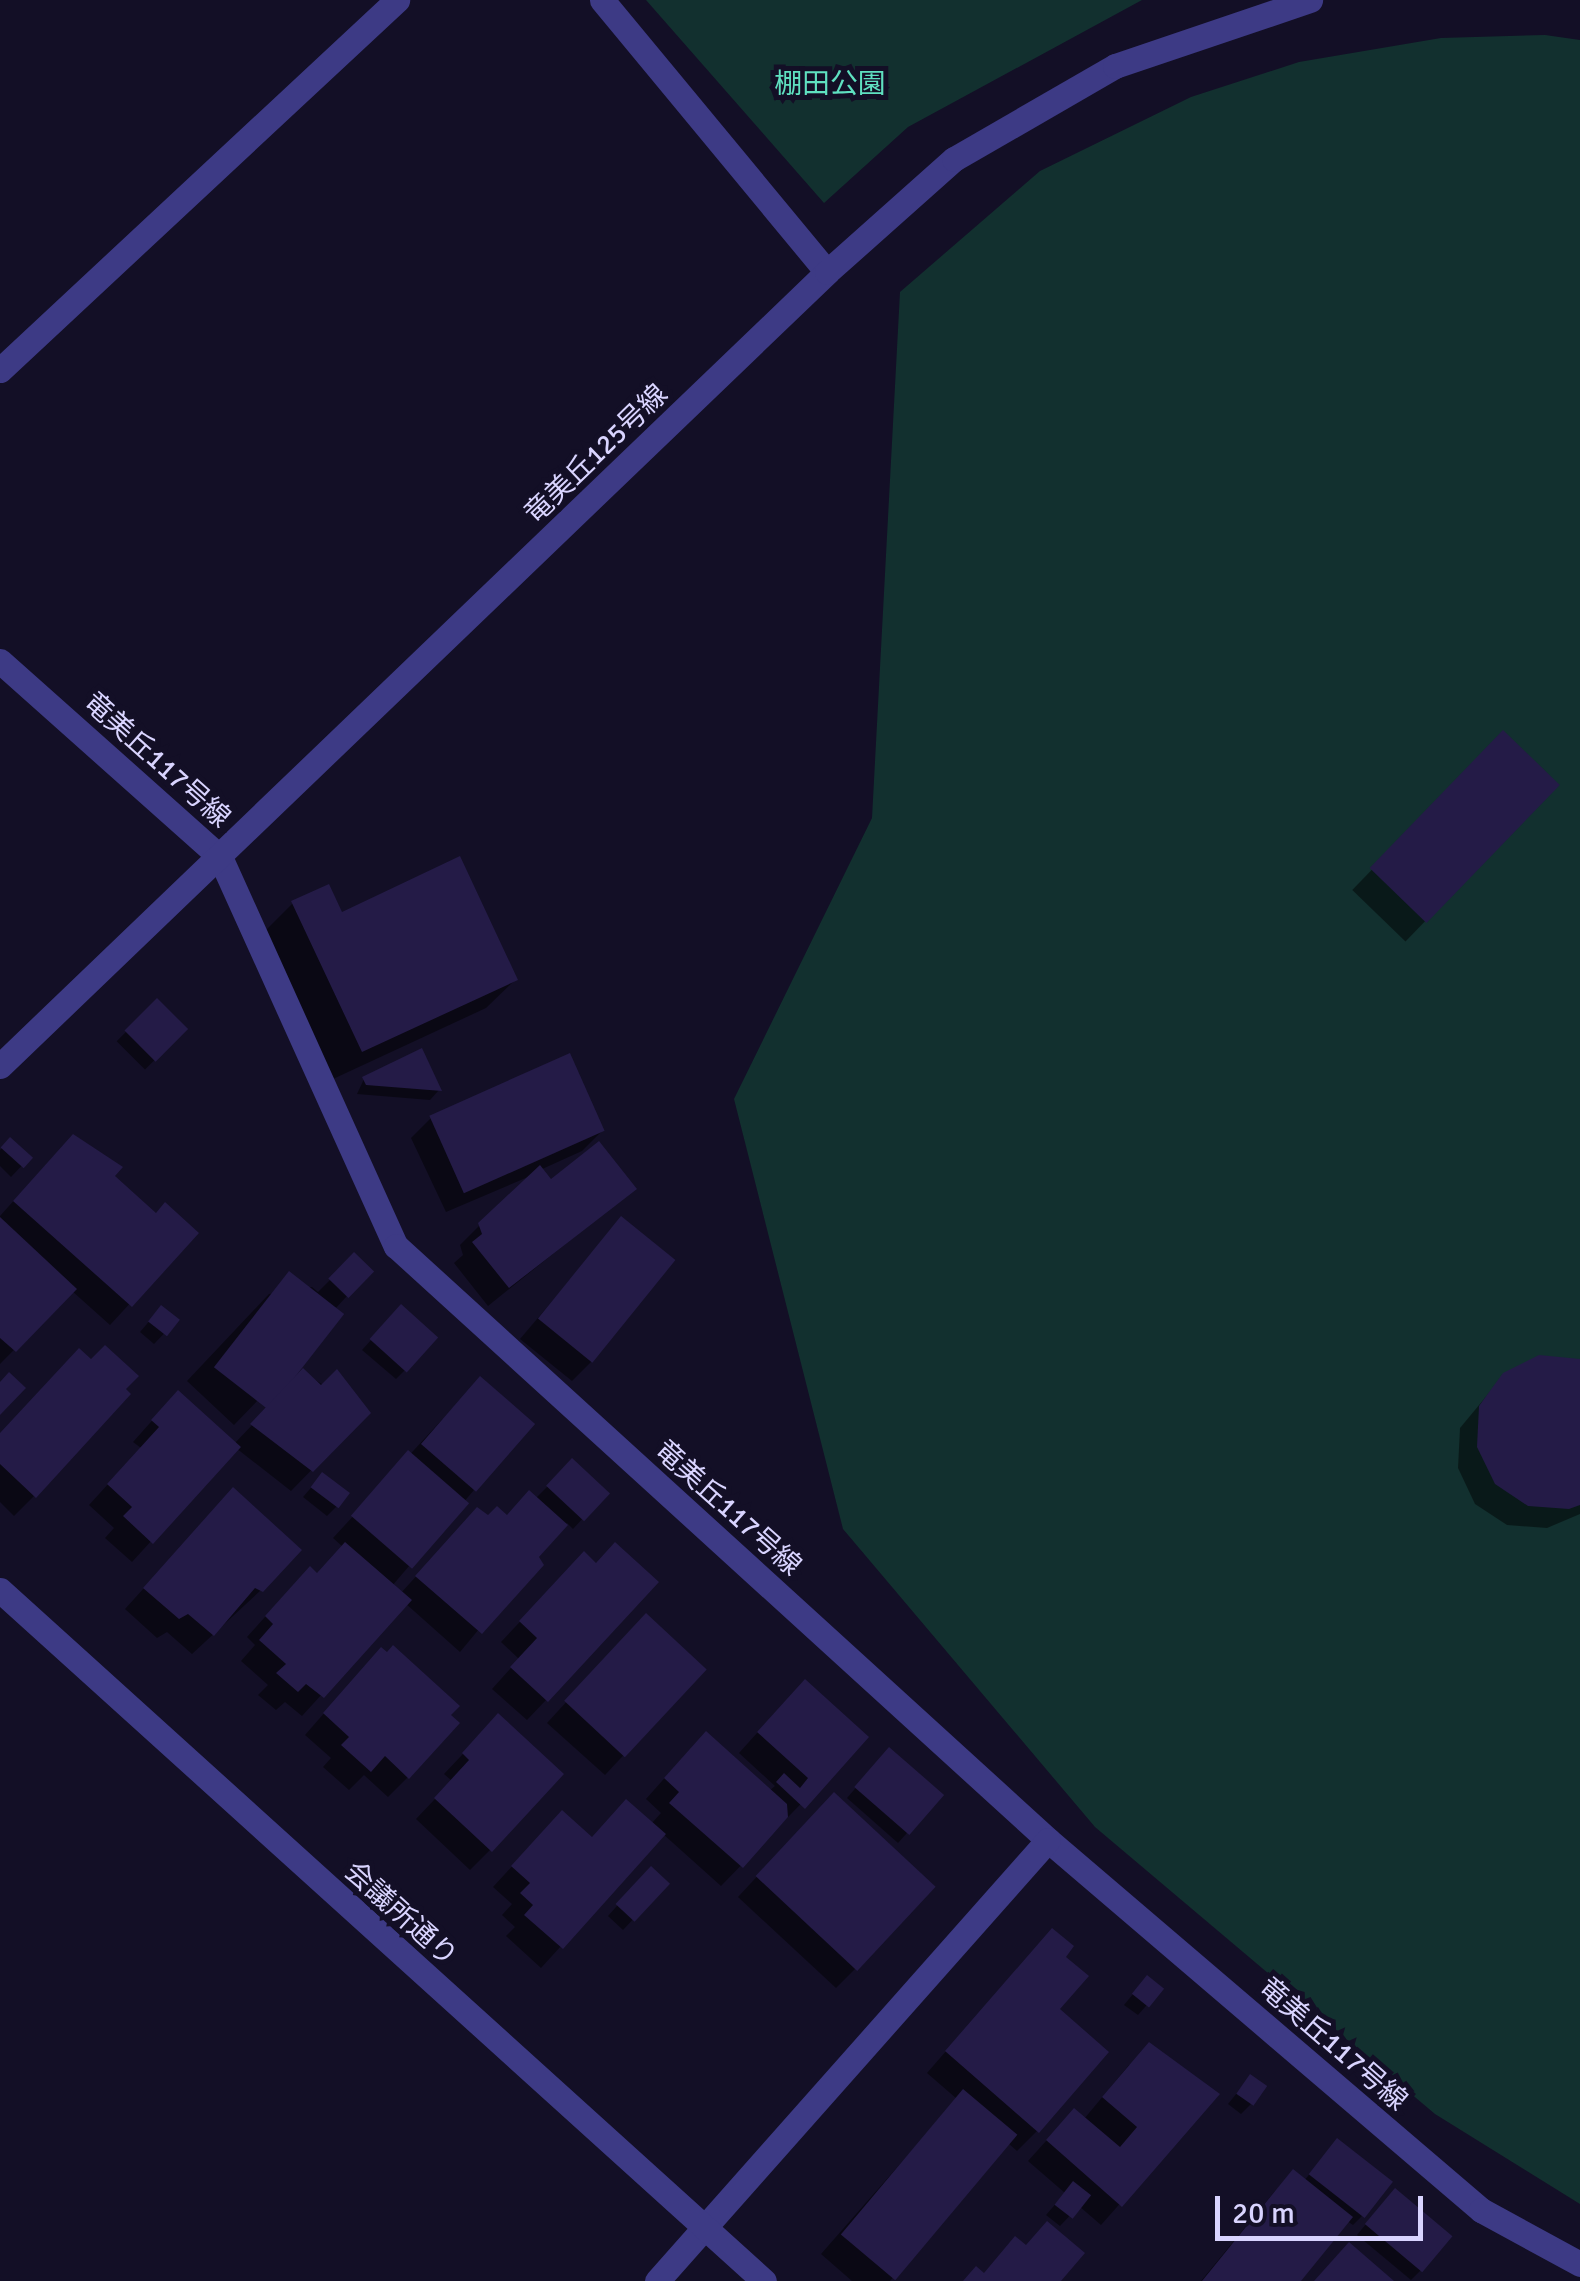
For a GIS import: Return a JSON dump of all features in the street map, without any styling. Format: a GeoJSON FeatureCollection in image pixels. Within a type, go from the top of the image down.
{"type":"FeatureCollection","features":[{"type":"Feature","properties":{"kind":"street"},"geometry":{"type":"LineString","coordinates":[[0,370],[397,0]]}},
{"type":"Feature","properties":{"kind":"street"},"geometry":{"type":"LineString","coordinates":[[602,0],[828,272]]}},
{"type":"Feature","properties":{"kind":"street","name":"竜美丘125号線"},"geometry":{"type":"LineString","coordinates":[[0,1066],[828,272],[954,159],[1115,66],[1310,0]]}},
{"type":"Feature","properties":{"kind":"street","name":"竜美丘117号線"},"geometry":{"type":"LineString","coordinates":[[0,661],[220,857],[396,1246],[1048,1840],[1480,2210],[1580,2264]]}},
{"type":"Feature","properties":{"kind":"street","name":"会議所通り"},"geometry":{"type":"LineString","coordinates":[[0,1590],[764,2281]]}},
{"type":"Feature","properties":{"kind":"street"},"geometry":{"type":"LineString","coordinates":[[657,2281],[1048,1840]]}},
{"type":"Feature","properties":{"kind":"green space","name":"棚田公園"},"geometry":{"type":"Polygon","coordinates":[[[646,0],[1142,0],[908,127],[824,203],[646,0]]]}},
{"type":"Feature","properties":{"kind":"green space"},"geometry":{"type":"Polygon","coordinates":[[[1545,35],[1580,40],[1580,2204],[1435,2114],[1095,1827],[843,1529],[734,1099],[872,818],[900,292],[1040,171],[1191,97],[1299,62],[1441,38],[1545,35]]]}},
{"type":"Feature","properties":{"kind":"building"},"geometry":{"type":"Polygon","coordinates":[[[1503,730],[1560,785],[1426,923],[1370,868],[1503,730]]]}},
{"type":"Feature","properties":{"kind":"building"},"geometry":{"type":"Polygon","coordinates":[[[460,856],[518,980],[362,1052],[291,901],[329,884],[342,912],[460,856]]]}},
{"type":"Feature","properties":{"kind":"building"},"geometry":{"type":"Polygon","coordinates":[[[157,998],[188,1029],[156,1062],[124,1031],[157,998]]]}},
{"type":"Feature","properties":{"kind":"building"},"geometry":{"type":"Polygon","coordinates":[[[422,1048],[442,1091],[366,1085],[362,1077],[422,1048]]]}},
{"type":"Feature","properties":{"kind":"building"},"geometry":{"type":"Polygon","coordinates":[[[570,1053],[605,1131],[464,1193],[429,1116],[570,1053]]]}},
{"type":"Feature","properties":{"kind":"building"},"geometry":{"type":"Polygon","coordinates":[[[73,1134],[123,1167],[115,1176],[156,1213],[165,1202],[199,1233],[132,1307],[13,1201],[73,1134]]]}},
{"type":"Feature","properties":{"kind":"building"},"geometry":{"type":"Polygon","coordinates":[[[10,1137],[33,1158],[24,1168],[1,1147],[10,1137]]]}},
{"type":"Feature","properties":{"kind":"building"},"geometry":{"type":"Polygon","coordinates":[[[599,1141],[637,1189],[509,1288],[472,1242],[482,1234],[478,1223],[540,1165],[551,1179],[599,1141]]]}},
{"type":"Feature","properties":{"kind":"building"},"geometry":{"type":"Polygon","coordinates":[[[621,1216],[675,1260],[592,1363],[538,1319],[621,1216]]]}},
{"type":"Feature","properties":{"kind":"building"},"geometry":{"type":"Polygon","coordinates":[[[0,1217],[77,1289],[16,1352],[0,1338],[0,1217]]]}},
{"type":"Feature","properties":{"kind":"building"},"geometry":{"type":"Polygon","coordinates":[[[354,1252],[374,1271],[348,1298],[328,1279],[354,1252]]]}},
{"type":"Feature","properties":{"kind":"building"},"geometry":{"type":"Polygon","coordinates":[[[289,1271],[344,1314],[269,1410],[214,1367],[289,1271]]]}},
{"type":"Feature","properties":{"kind":"building"},"geometry":{"type":"Polygon","coordinates":[[[401,1304],[438,1337],[407,1372],[370,1339],[401,1304]]]}},
{"type":"Feature","properties":{"kind":"building"},"geometry":{"type":"Polygon","coordinates":[[[161,1305],[180,1320],[167,1336],[148,1322],[161,1305]]]}},
{"type":"Feature","properties":{"kind":"building"},"geometry":{"type":"Polygon","coordinates":[[[105,1345],[139,1376],[126,1389],[131,1394],[36,1498],[0,1464],[0,1433],[79,1348],[91,1359],[105,1345]]]}},
{"type":"Feature","properties":{"kind":"building"},"geometry":{"type":"Polygon","coordinates":[[[1539,1355],[1580,1359],[1580,1505],[1569,1509],[1528,1506],[1495,1484],[1477,1447],[1479,1406],[1503,1373],[1539,1355]]]}},
{"type":"Feature","properties":{"kind":"building"},"geometry":{"type":"Polygon","coordinates":[[[303,1368],[321,1385],[337,1369],[371,1413],[313,1472],[250,1424],[303,1368]]]}},
{"type":"Feature","properties":{"kind":"building"},"geometry":{"type":"Polygon","coordinates":[[[9,1372],[26,1388],[0,1415],[0,1382],[9,1372]]]}},
{"type":"Feature","properties":{"kind":"building"},"geometry":{"type":"Polygon","coordinates":[[[480,1376],[535,1424],[476,1492],[421,1444],[480,1376]]]}},
{"type":"Feature","properties":{"kind":"building"},"geometry":{"type":"Polygon","coordinates":[[[178,1390],[241,1447],[153,1544],[123,1516],[132,1507],[107,1484],[159,1427],[151,1420],[178,1390]]]}},
{"type":"Feature","properties":{"kind":"building"},"geometry":{"type":"Polygon","coordinates":[[[408,1450],[469,1503],[412,1569],[351,1516],[408,1450]]]}},
{"type":"Feature","properties":{"kind":"building"},"geometry":{"type":"Polygon","coordinates":[[[572,1458],[610,1493],[584,1521],[546,1486],[572,1458]]]}},
{"type":"Feature","properties":{"kind":"building"},"geometry":{"type":"Polygon","coordinates":[[[322,1472],[350,1493],[339,1508],[311,1487],[322,1472]]]}},
{"type":"Feature","properties":{"kind":"building"},"geometry":{"type":"Polygon","coordinates":[[[233,1487],[302,1550],[263,1592],[255,1588],[214,1636],[188,1614],[179,1619],[143,1588],[233,1487]]]}},
{"type":"Feature","properties":{"kind":"building"},"geometry":{"type":"Polygon","coordinates":[[[529,1490],[568,1525],[539,1557],[544,1565],[482,1634],[415,1576],[477,1507],[488,1515],[497,1506],[507,1515],[529,1490]]]}},
{"type":"Feature","properties":{"kind":"building"},"geometry":{"type":"Polygon","coordinates":[[[345,1542],[412,1600],[324,1698],[306,1684],[298,1692],[276,1673],[286,1664],[259,1640],[273,1624],[265,1616],[310,1566],[317,1573],[345,1542]]]}},
{"type":"Feature","properties":{"kind":"building"},"geometry":{"type":"Polygon","coordinates":[[[615,1542],[659,1582],[548,1702],[510,1667],[537,1638],[519,1621],[584,1551],[596,1563],[615,1542]]]}},
{"type":"Feature","properties":{"kind":"building"},"geometry":{"type":"Polygon","coordinates":[[[646,1613],[707,1670],[625,1757],[564,1701],[646,1613]]]}},
{"type":"Feature","properties":{"kind":"building"},"geometry":{"type":"Polygon","coordinates":[[[393,1645],[460,1706],[451,1715],[460,1723],[409,1779],[385,1756],[371,1772],[341,1745],[349,1737],[323,1713],[381,1647],[387,1652],[393,1645]]]}},
{"type":"Feature","properties":{"kind":"building"},"geometry":{"type":"Polygon","coordinates":[[[805,1679],[869,1737],[805,1809],[776,1782],[784,1773],[800,1788],[808,1778],[757,1732],[805,1679]]]}},
{"type":"Feature","properties":{"kind":"building"},"geometry":{"type":"Polygon","coordinates":[[[498,1713],[564,1774],[492,1852],[434,1798],[469,1760],[462,1753],[498,1713]]]}},
{"type":"Feature","properties":{"kind":"building"},"geometry":{"type":"Polygon","coordinates":[[[706,1731],[787,1804],[788,1817],[743,1868],[669,1803],[679,1792],[664,1778],[706,1731]]]}},
{"type":"Feature","properties":{"kind":"building"},"geometry":{"type":"Polygon","coordinates":[[[889,1747],[944,1795],[909,1835],[854,1787],[889,1747]]]}},
{"type":"Feature","properties":{"kind":"building"},"geometry":{"type":"Polygon","coordinates":[[[834,1792],[936,1887],[857,1971],[756,1876],[834,1792]]]}},
{"type":"Feature","properties":{"kind":"building"},"geometry":{"type":"Polygon","coordinates":[[[626,1799],[666,1834],[563,1949],[524,1915],[533,1905],[520,1893],[530,1883],[511,1866],[562,1810],[592,1837],[626,1799]]]}},
{"type":"Feature","properties":{"kind":"building"},"geometry":{"type":"Polygon","coordinates":[[[651,1866],[670,1884],[635,1922],[616,1904],[651,1866]]]}},
{"type":"Feature","properties":{"kind":"building"},"geometry":{"type":"Polygon","coordinates":[[[1052,1928],[1074,1946],[1066,1957],[1089,1976],[1060,2009],[1109,2052],[1039,2133],[945,2051],[1052,1928]]]}},
{"type":"Feature","properties":{"kind":"building"},"geometry":{"type":"Polygon","coordinates":[[[1147,1975],[1164,1989],[1149,2007],[1132,1994],[1147,1975]]]}},
{"type":"Feature","properties":{"kind":"building"},"geometry":{"type":"Polygon","coordinates":[[[1149,2042],[1220,2094],[1122,2207],[1046,2140],[1074,2108],[1120,2147],[1137,2127],[1102,2097],[1149,2042]]]}},
{"type":"Feature","properties":{"kind":"building"},"geometry":{"type":"Polygon","coordinates":[[[1250,2074],[1267,2086],[1253,2106],[1236,2094],[1250,2074]]]}},
{"type":"Feature","properties":{"kind":"building"},"geometry":{"type":"Polygon","coordinates":[[[963,2089],[1017,2135],[895,2280],[841,2235],[963,2089]]]}},
{"type":"Feature","properties":{"kind":"building"},"geometry":{"type":"Polygon","coordinates":[[[1337,2138],[1393,2182],[1365,2218],[1309,2174],[1337,2138]]]}},
{"type":"Feature","properties":{"kind":"building"},"geometry":{"type":"Polygon","coordinates":[[[1293,2169],[1353,2217],[1301,2281],[1202,2281],[1293,2169]]]}},
{"type":"Feature","properties":{"kind":"building"},"geometry":{"type":"Polygon","coordinates":[[[1073,2181],[1091,2195],[1073,2219],[1055,2205],[1073,2181]]]}},
{"type":"Feature","properties":{"kind":"building"},"geometry":{"type":"Polygon","coordinates":[[[1395,2188],[1452,2236],[1422,2272],[1365,2224],[1395,2188]]]}},
{"type":"Feature","properties":{"kind":"building"},"geometry":{"type":"Polygon","coordinates":[[[1047,2221],[1085,2253],[1061,2281],[963,2281],[976,2266],[984,2273],[1015,2236],[1026,2245],[1047,2221]]]}},
{"type":"Feature","properties":{"kind":"building"},"geometry":{"type":"Polygon","coordinates":[[[1349,2242],[1394,2281],[1314,2281],[1349,2242]]]}}]}
